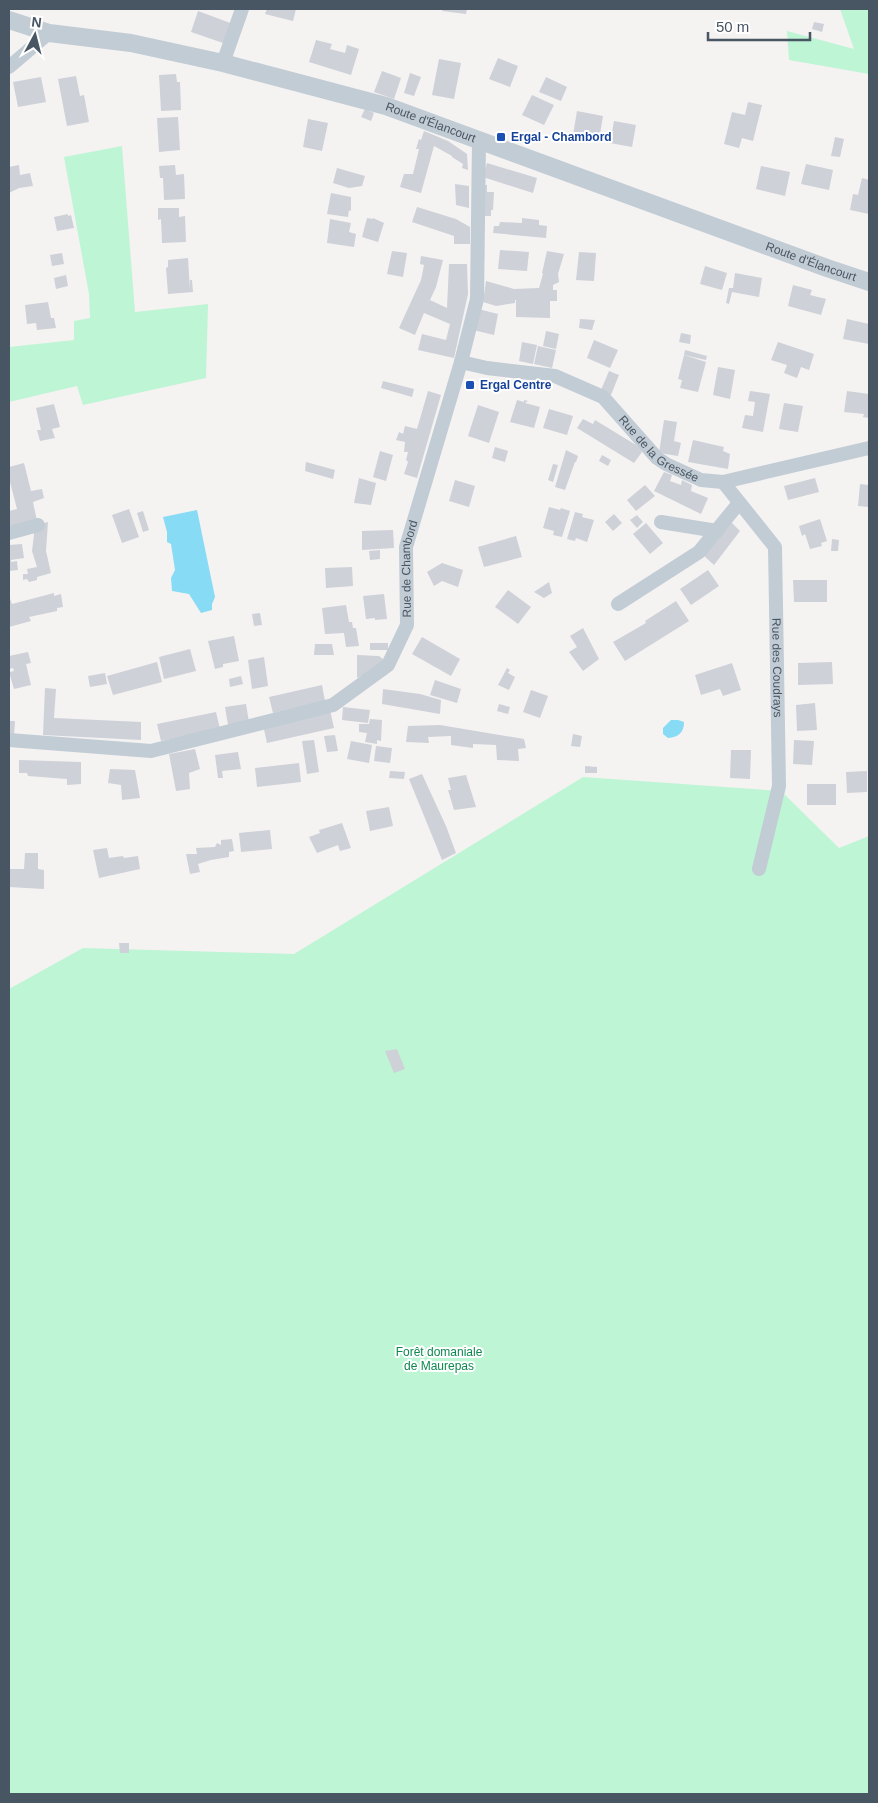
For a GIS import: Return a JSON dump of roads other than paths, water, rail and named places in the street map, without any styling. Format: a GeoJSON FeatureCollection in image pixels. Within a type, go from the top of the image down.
{"type":"FeatureCollection","features":[{"type":"Feature","properties":{"kind":"street"},"geometry":{"type":"LineString","coordinates":[[223,62],[242,9]]}},
{"type":"Feature","properties":{"kind":"street","name":"Route d'Élancourt"},"geometry":{"type":"LineString","coordinates":[[9,20],[49,33],[131,43],[223,62],[386,106],[869,282]]}},
{"type":"Feature","properties":{"kind":"street"},"geometry":{"type":"LineString","coordinates":[[9,67],[49,33]]}},
{"type":"Feature","properties":{"kind":"street","name":"Rue de Chambord"},"geometry":{"type":"LineString","coordinates":[[9,740],[152,751],[333,705],[388,665],[406,626],[406,546],[461,362],[476,299],[478,141]]}},
{"type":"Feature","properties":{"kind":"street","name":"Rue de la Gressée"},"geometry":{"type":"LineString","coordinates":[[461,362],[487,368],[555,376],[603,397],[657,458],[701,480],[723,482],[869,448]]}},
{"type":"Feature","properties":{"kind":"street","name":"Rue des Coudrays"},"geometry":{"type":"LineString","coordinates":[[723,482],[775,548],[778,786],[759,869]]}},
{"type":"Feature","properties":{"kind":"street"},"geometry":{"type":"LineString","coordinates":[[618,604],[699,552],[739,503]]}},
{"type":"Feature","properties":{"kind":"street"},"geometry":{"type":"LineString","coordinates":[[661,522],[717,531]]}},
{"type":"Feature","properties":{"kind":"street"},"geometry":{"type":"LineString","coordinates":[[9,533],[38,525]]}},
{"type":"Feature","properties":{"kind":"water"},"geometry":{"type":"Polygon","coordinates":[[[197,510],[215,597],[212,610],[201,613],[189,594],[172,591],[171,578],[175,570],[171,544],[167,542],[167,532],[163,517],[197,510]]]}},
{"type":"Feature","properties":{"kind":"water"},"geometry":{"type":"Polygon","coordinates":[[[671,720],[684,722],[684,726],[680,734],[668,738],[663,734],[663,728],[671,720]]]}},
{"type":"Feature","properties":{"kind":"place","name":"Ergal - Chambord"},"geometry":{"type":"Point","coordinates":[501,137]}},
{"type":"Feature","properties":{"kind":"place","name":"Ergal Centre"},"geometry":{"type":"Point","coordinates":[470,385]}},
{"type":"Feature","properties":{"kind":"park label","name":"Forêt domaniale de Maurepas"},"geometry":{"type":"Point","coordinates":[439,1359]}}]}
